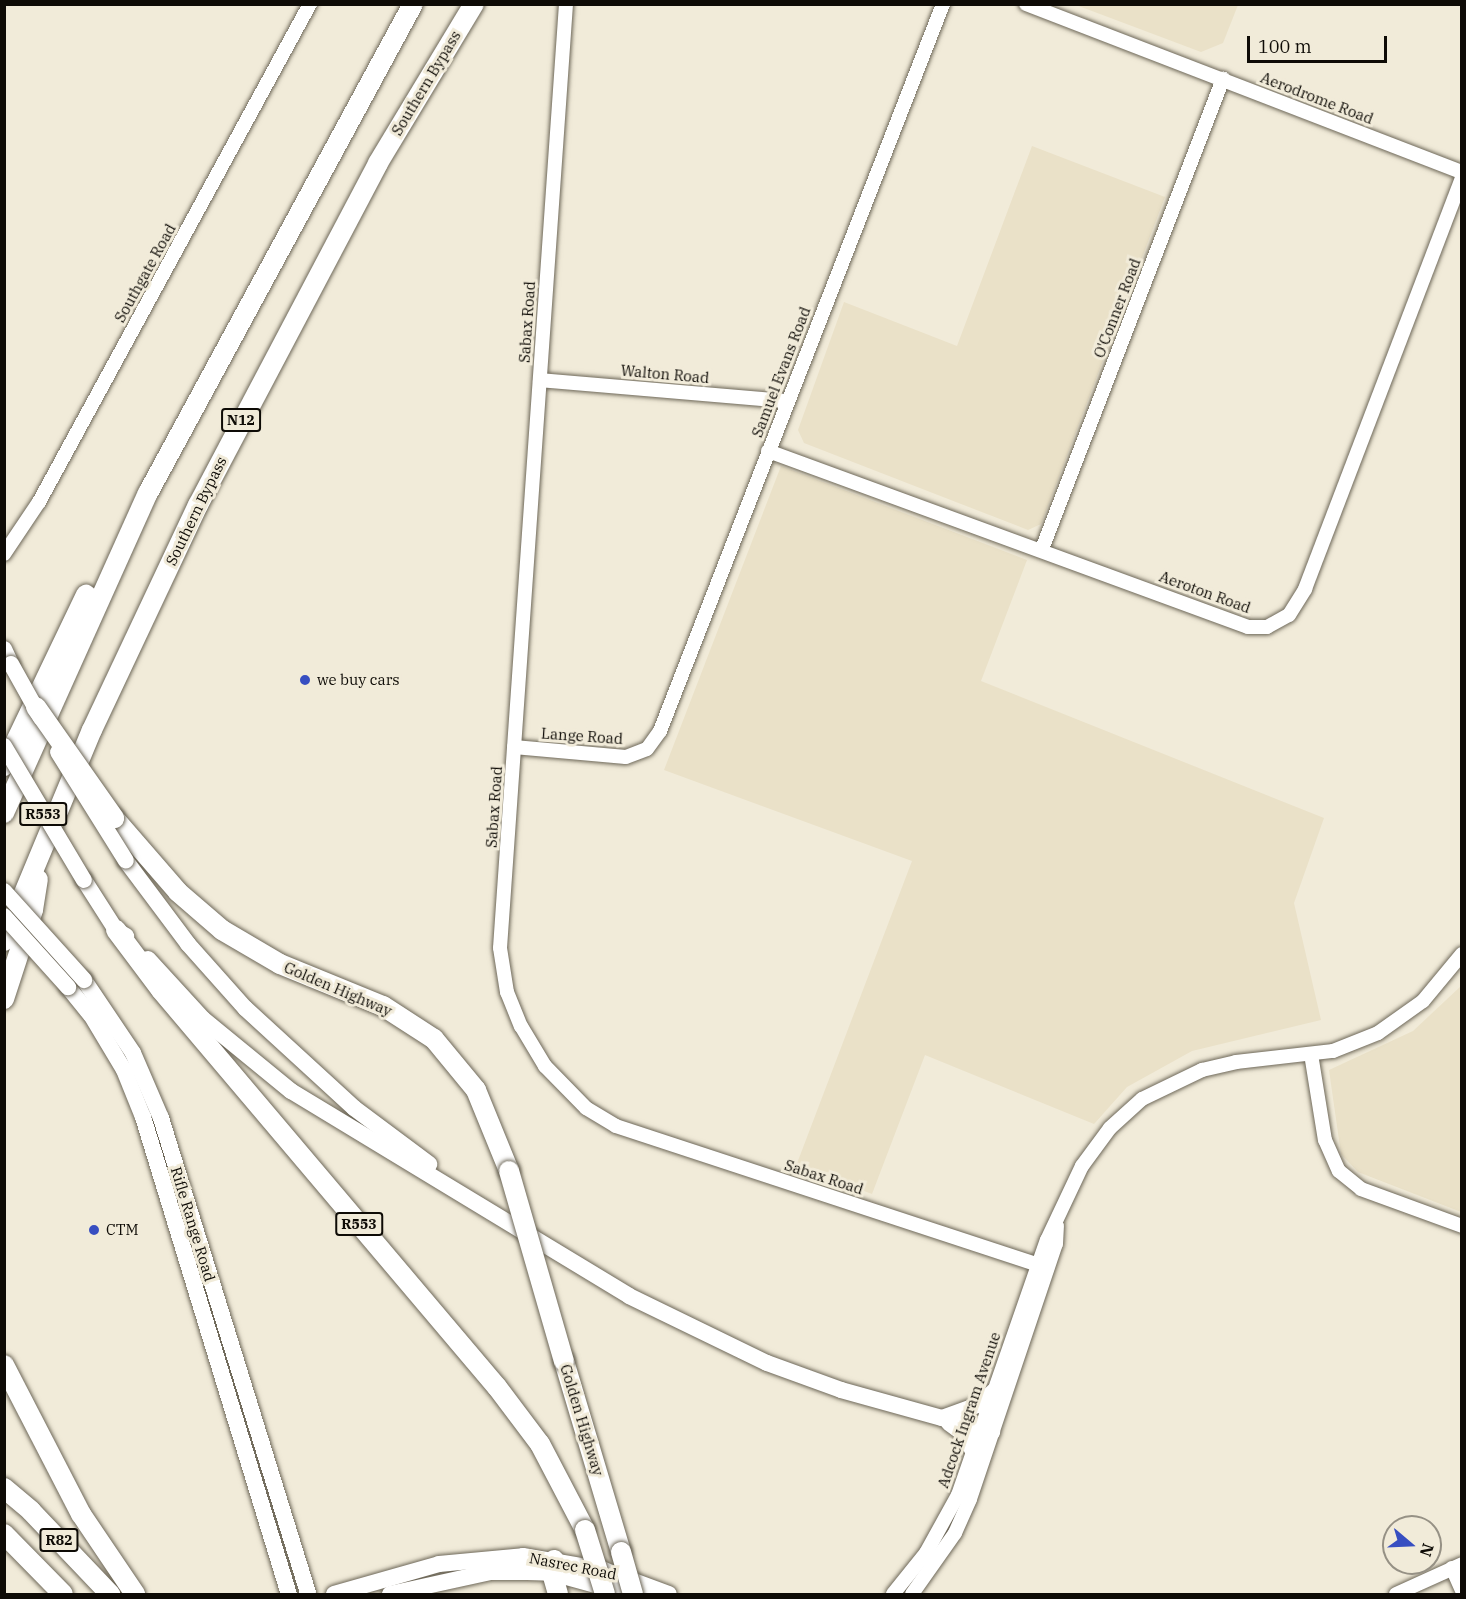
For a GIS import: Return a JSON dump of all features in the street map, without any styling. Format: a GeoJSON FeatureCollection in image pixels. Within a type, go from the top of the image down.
{"type":"FeatureCollection","features":[{"type":"Feature","properties":{"kind":"highway"},"geometry":{"type":"LineString","coordinates":[[4,766],[91,586],[148,493],[413,4]]}},
{"type":"Feature","properties":{"kind":"highway","name":"Southern Bypass"},"geometry":{"type":"LineString","coordinates":[[4,941],[40,852],[134,637],[251,400],[378,163],[474,4]]}},
{"type":"Feature","properties":{"kind":"highway"},"geometry":{"type":"LineString","coordinates":[[4,813],[148,493]]}},
{"type":"Feature","properties":{"kind":"highway","name":"Golden Highway"},"geometry":{"type":"LineString","coordinates":[[36,707],[114,818],[178,892],[222,930],[280,964],[383,1006],[434,1039],[477,1090],[509,1171],[633,1594]]}},
{"type":"Feature","properties":{"kind":"highway"},"geometry":{"type":"LineString","coordinates":[[4,999],[33,910],[40,852]]}},
{"type":"Feature","properties":{"kind":"highway","name":"R553"},"geometry":{"type":"LineString","coordinates":[[116,930],[161,990],[497,1387],[540,1444],[585,1530],[605,1594]]}},
{"type":"Feature","properties":{"kind":"highway"},"geometry":{"type":"LineString","coordinates":[[4,1365],[81,1514],[135,1594]]}},
{"type":"Feature","properties":{"kind":"highway","name":"R82"},"geometry":{"type":"LineString","coordinates":[[4,1488],[31,1511],[110,1594]]}},
{"type":"Feature","properties":{"kind":"highway","name":"R82"},"geometry":{"type":"LineString","coordinates":[[4,1534],[63,1594]]}},
{"type":"Feature","properties":{"kind":"highway"},"geometry":{"type":"LineString","coordinates":[[553,1566],[558,1594]]}},
{"type":"Feature","properties":{"kind":"main road","name":"Golden Highway"},"geometry":{"type":"LineString","coordinates":[[8,657],[36,707]]}},
{"type":"Feature","properties":{"kind":"main road"},"geometry":{"type":"LineString","coordinates":[[36,707],[58,752],[126,861],[188,944],[277,1040],[354,1108],[501,1218]]}},
{"type":"Feature","properties":{"kind":"main road","name":"R553"},"geometry":{"type":"LineString","coordinates":[[4,746],[116,930]]}},
{"type":"Feature","properties":{"kind":"main road","name":"Rifle Range Road"},"geometry":{"type":"LineString","coordinates":[[4,891],[84,980],[133,1053],[161,1119],[308,1594]]}},
{"type":"Feature","properties":{"kind":"main road","name":"Rifle Range Road"},"geometry":{"type":"LineString","coordinates":[[4,916],[91,1016],[124,1070],[142,1117],[289,1594]]}},
{"type":"Feature","properties":{"kind":"main road"},"geometry":{"type":"LineString","coordinates":[[116,930],[140,948],[203,1019],[244,1057],[291,1091],[629,1296],[699,1332],[841,1390],[986,1430]]}},
{"type":"Feature","properties":{"kind":"main road"},"geometry":{"type":"LineString","coordinates":[[941,1418],[978,1405],[995,1390]]}},
{"type":"Feature","properties":{"kind":"main road"},"geometry":{"type":"LineString","coordinates":[[941,1418],[963,1433],[973,1451]]}},
{"type":"Feature","properties":{"kind":"main road","name":"Nasrec Road"},"geometry":{"type":"LineString","coordinates":[[337,1594],[439,1564],[490,1557],[553,1566],[604,1570],[669,1594]]}},
{"type":"Feature","properties":{"kind":"main road","name":"Nasrec Road"},"geometry":{"type":"LineString","coordinates":[[390,1594],[490,1572],[553,1566],[628,1594]]}},
{"type":"Feature","properties":{"kind":"main road"},"geometry":{"type":"LineString","coordinates":[[302,1574],[316,1589],[337,1594]]}},
{"type":"Feature","properties":{"kind":"street","name":"Southgate Road"},"geometry":{"type":"LineString","coordinates":[[4,554],[39,502],[310,4]]}},
{"type":"Feature","properties":{"kind":"street","name":"Sabax Road"},"geometry":{"type":"LineString","coordinates":[[566,4],[500,948],[507,992],[521,1026],[564,1087],[586,1108],[624,1130],[1042,1266]]}},
{"type":"Feature","properties":{"kind":"street","name":"Samuel Evans Road"},"geometry":{"type":"LineString","coordinates":[[647,749],[660,731],[943,4]]}},
{"type":"Feature","properties":{"kind":"street","name":"Aerodrome Road"},"geometry":{"type":"LineString","coordinates":[[1026,4],[1461,172]]}},
{"type":"Feature","properties":{"kind":"street","name":"O'Conner Road"},"geometry":{"type":"LineString","coordinates":[[1042,549],[1223,79]]}},
{"type":"Feature","properties":{"kind":"street","name":"Aeroton Road"},"geometry":{"type":"LineString","coordinates":[[768,451],[1042,549],[1248,627],[1267,627],[1289,615],[1305,589],[1461,177]]}},
{"type":"Feature","properties":{"kind":"street","name":"Walton Road"},"geometry":{"type":"LineString","coordinates":[[540,380],[787,401]]}},
{"type":"Feature","properties":{"kind":"street","name":"Lange Road"},"geometry":{"type":"LineString","coordinates":[[514,747],[626,757],[647,749]]}},
{"type":"Feature","properties":{"kind":"street","name":"Adcock Ingram Avenue"},"geometry":{"type":"LineString","coordinates":[[893,1594],[943,1526],[973,1451],[986,1430],[995,1390],[1042,1266],[1056,1244],[1057,1226],[1071,1187],[1096,1144],[1142,1099],[1183,1077],[1219,1065],[1311,1054],[1362,1041],[1400,1020],[1436,987],[1461,954]]}},
{"type":"Feature","properties":{"kind":"street"},"geometry":{"type":"LineString","coordinates":[[1311,1054],[1325,1140],[1339,1171],[1360,1189],[1461,1226]]}},
{"type":"Feature","properties":{"kind":"street","name":"Adcock Ingram Avenue"},"geometry":{"type":"LineString","coordinates":[[912,1594],[954,1533],[986,1430],[1042,1266]]}},
{"type":"Feature","properties":{"kind":"street"},"geometry":{"type":"LineString","coordinates":[[1396,1594],[1457,1566],[1461,1590]]}},
{"type":"Feature","properties":{"kind":"shaded area"},"geometry":{"type":"Polygon","coordinates":[[[1076,5],[1238,5],[1223,43],[1201,52],[1076,5]]]}},
{"type":"Feature","properties":{"kind":"shaded area"},"geometry":{"type":"Polygon","coordinates":[[[1032,146],[1165,197],[1041,524],[1028,530],[804,443],[798,430],[844,302],[957,346],[1032,146]]]}},
{"type":"Feature","properties":{"kind":"shaded area"},"geometry":{"type":"Polygon","coordinates":[[[781,466],[1027,560],[981,681],[1324,818],[1294,903],[1321,1020],[1192,1051],[1127,1087],[1094,1124],[925,1055],[872,1194],[796,1166],[912,861],[664,770],[781,466]]]}},
{"type":"Feature","properties":{"kind":"shaded area"},"geometry":{"type":"Polygon","coordinates":[[[1461,986],[1461,1212],[1358,1172],[1341,1154],[1329,1070],[1413,1031],[1461,986]]]}},
{"type":"Feature","properties":{"kind":"place","name":"we buy cars"},"geometry":{"type":"Point","coordinates":[305,680]}},
{"type":"Feature","properties":{"kind":"place","name":"CTM"},"geometry":{"type":"Point","coordinates":[94,1230]}}]}
